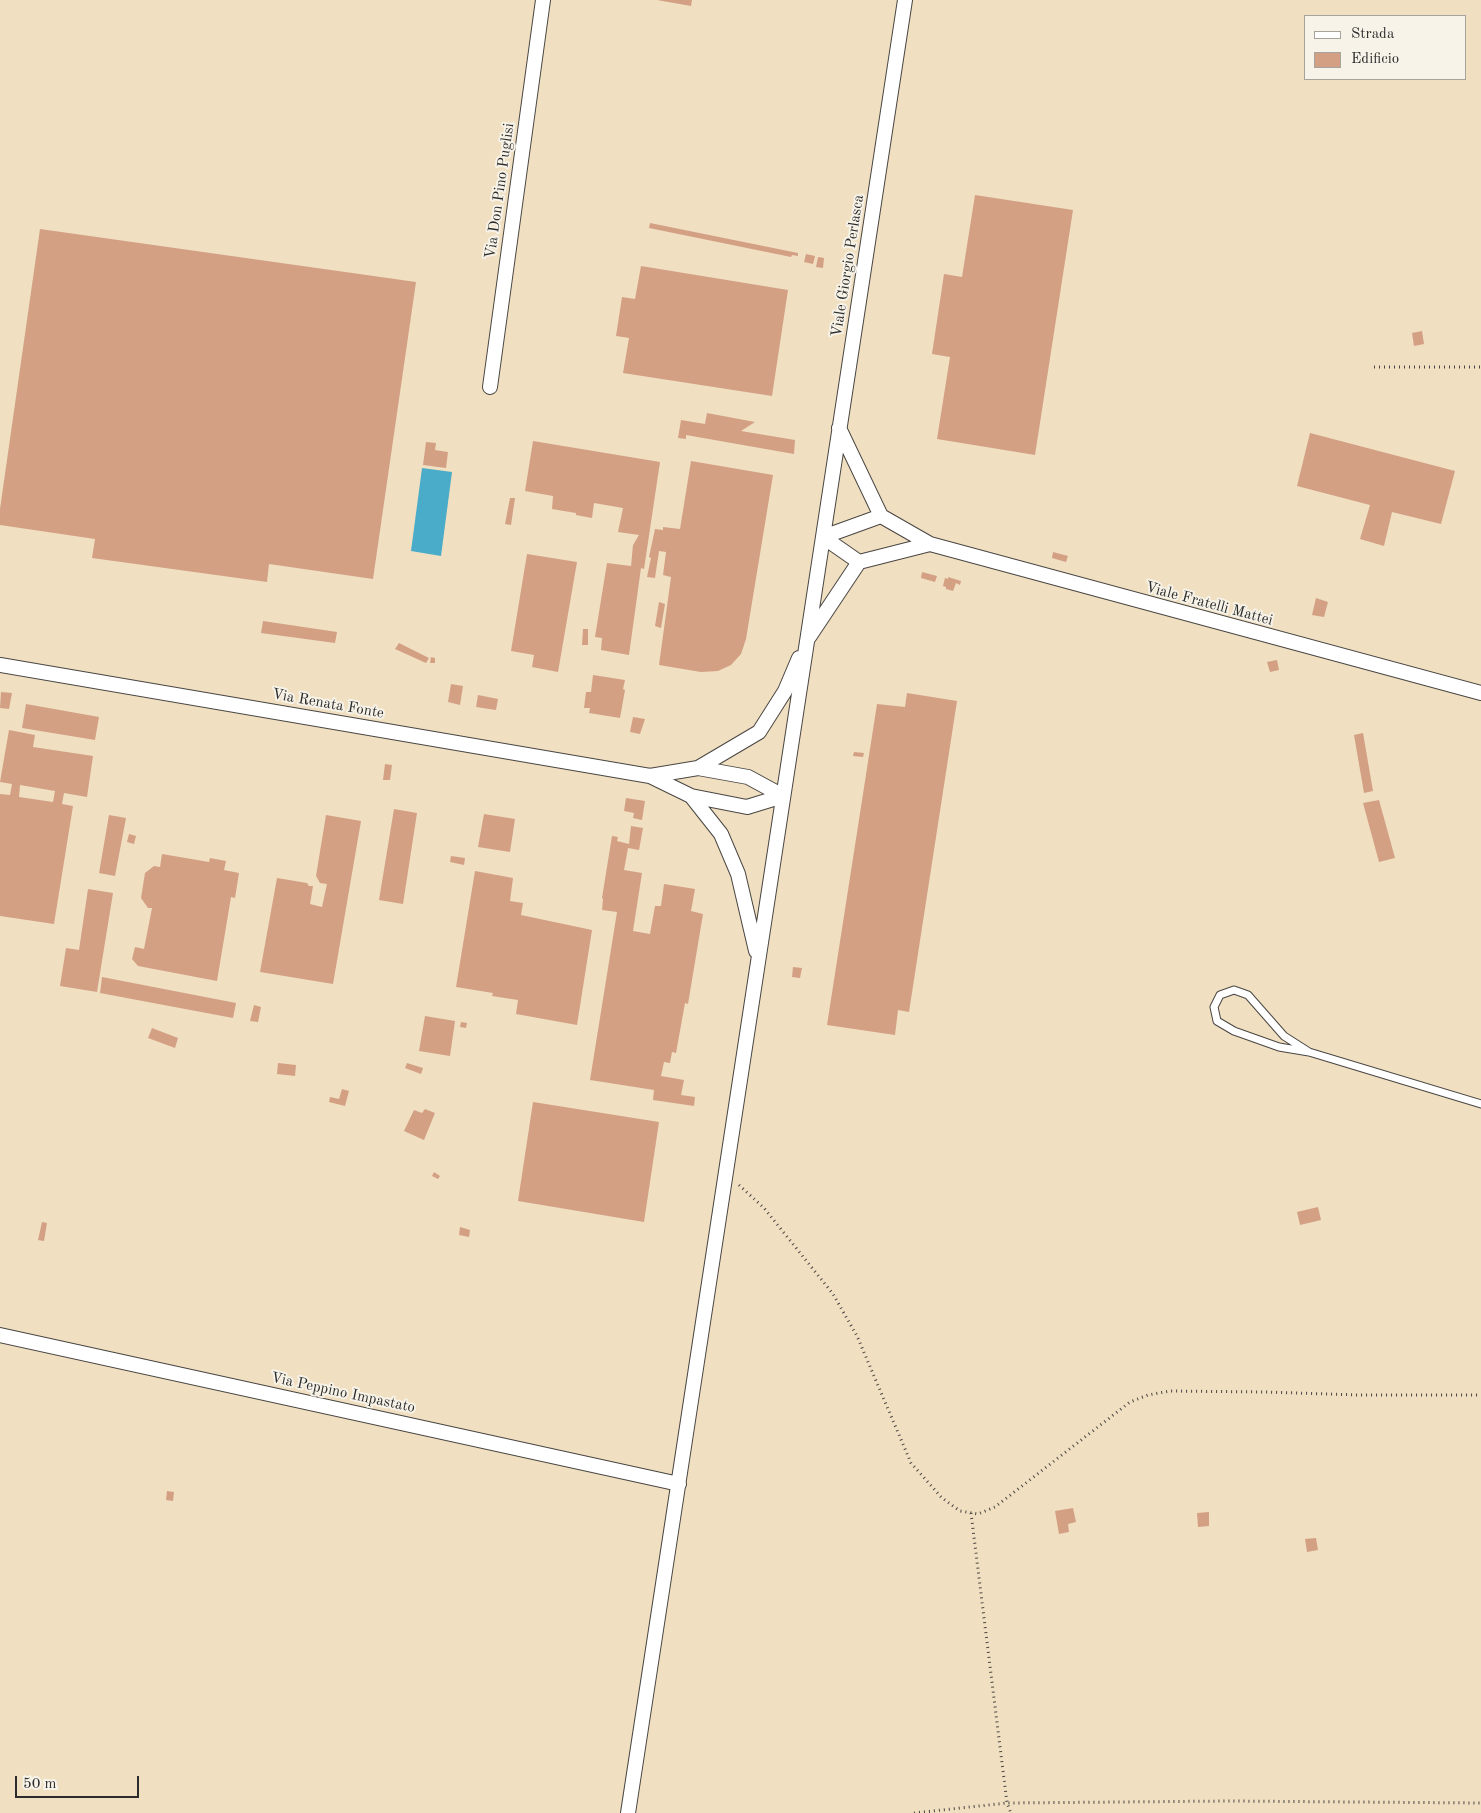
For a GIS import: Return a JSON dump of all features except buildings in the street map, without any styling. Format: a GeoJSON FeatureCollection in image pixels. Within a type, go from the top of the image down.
{"type":"FeatureCollection","features":[{"type":"Feature","properties":{"kind":"street","name":"Via Don Pino Puglisi"},"geometry":{"type":"LineString","coordinates":[[490,387],[543,0]]}},
{"type":"Feature","properties":{"kind":"street","name":"Viale Giorgio Perlasca"},"geometry":{"type":"LineString","coordinates":[[628,1813],[904,0]]}},
{"type":"Feature","properties":{"kind":"street"},"geometry":{"type":"LineString","coordinates":[[823,536],[881,516],[839,428]]}},
{"type":"Feature","properties":{"kind":"street","name":"Viale Fratelli Mattei"},"geometry":{"type":"LineString","coordinates":[[881,516],[930,544],[1481,693]]}},
{"type":"Feature","properties":{"kind":"street"},"geometry":{"type":"LineString","coordinates":[[807,641],[859,562],[823,536]]}},
{"type":"Feature","properties":{"kind":"street","name":"Viale Fratelli Mattei"},"geometry":{"type":"LineString","coordinates":[[859,562],[930,544]]}},
{"type":"Feature","properties":{"kind":"street","name":"Via Renata Fonte"},"geometry":{"type":"LineString","coordinates":[[698,768],[759,732],[784,691],[807,641]]}},
{"type":"Feature","properties":{"kind":"street","name":"Via Renata Fonte"},"geometry":{"type":"LineString","coordinates":[[0,665],[650,776],[690,796],[746,807],[783,796]]}},
{"type":"Feature","properties":{"kind":"street","name":"Via Renata Fonte"},"geometry":{"type":"LineString","coordinates":[[650,776],[698,768],[748,777],[783,796]]}},
{"type":"Feature","properties":{"kind":"street","name":"Via Renata Fonte"},"geometry":{"type":"LineString","coordinates":[[690,796],[721,834],[738,874],[758,959]]}},
{"type":"Feature","properties":{"kind":"street","name":"Via Peppino Impastato"},"geometry":{"type":"LineString","coordinates":[[0,1334],[679,1484]]}},
{"type":"Feature","properties":{"kind":"lane"},"geometry":{"type":"LineString","coordinates":[[1309,1052],[1284,1036],[1248,995],[1234,990],[1220,996],[1214,1006],[1218,1021],[1234,1031],[1279,1047],[1309,1052],[1481,1104]]}},
{"type":"Feature","properties":{"kind":"path"},"geometry":{"type":"LineString","coordinates":[[1374,368],[1481,367]]}},
{"type":"Feature","properties":{"kind":"path"},"geometry":{"type":"LineString","coordinates":[[726,1172],[764,1208],[832,1294],[857,1336],[912,1463],[942,1498],[960,1511],[978,1514],[995,1507],[1130,1402],[1148,1395],[1170,1391],[1359,1395],[1481,1395]]}},
{"type":"Feature","properties":{"kind":"path"},"geometry":{"type":"LineString","coordinates":[[971,1512],[1007,1803],[1011,1813]]}},
{"type":"Feature","properties":{"kind":"path"},"geometry":{"type":"LineString","coordinates":[[914,1813],[1007,1803],[1230,1801],[1481,1803]]}},
{"type":"Feature","properties":{"kind":"water"},"geometry":{"type":"Polygon","coordinates":[[[422,468],[452,472],[441,556],[411,551],[422,468]]]}}]}
